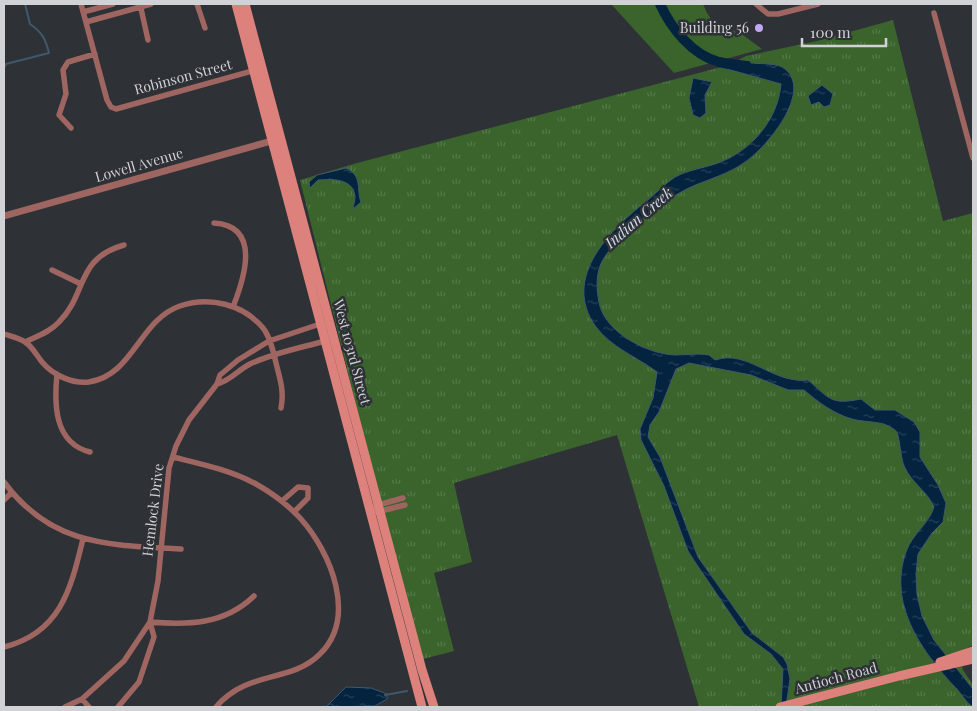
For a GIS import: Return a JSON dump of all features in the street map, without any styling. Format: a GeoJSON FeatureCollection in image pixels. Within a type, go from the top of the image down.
{"type":"FeatureCollection","features":[{"type":"Feature","properties":{"kind":"main road","name":"West 103rd Street"},"geometry":{"type":"LineString","coordinates":[[236,4],[258,70]]}},
{"type":"Feature","properties":{"kind":"main road","name":"West 103rd Street"},"geometry":{"type":"LineString","coordinates":[[245,4],[258,70],[320,324],[422,707]]}},
{"type":"Feature","properties":{"kind":"main road","name":"West 103rd Street"},"geometry":{"type":"LineString","coordinates":[[276,140],[331,330],[434,707]]}},
{"type":"Feature","properties":{"kind":"main road","name":"Antioch Road"},"geometry":{"type":"LineString","coordinates":[[780,707],[899,676],[961,658],[973,651]]}},
{"type":"Feature","properties":{"kind":"main road","name":"Antioch Road"},"geometry":{"type":"LineString","coordinates":[[961,658],[973,659]]}},
{"type":"Feature","properties":{"kind":"street"},"geometry":{"type":"LineString","coordinates":[[71,128],[59,115],[66,94],[63,70],[68,62],[95,54],[81,4]]}},
{"type":"Feature","properties":{"kind":"street"},"geometry":{"type":"LineString","coordinates":[[84,12],[113,4]]}},
{"type":"Feature","properties":{"kind":"street"},"geometry":{"type":"LineString","coordinates":[[86,22],[140,5],[152,4]]}},
{"type":"Feature","properties":{"kind":"street"},"geometry":{"type":"LineString","coordinates":[[197,4],[205,28]]}},
{"type":"Feature","properties":{"kind":"street"},"geometry":{"type":"LineString","coordinates":[[756,4],[768,14],[778,14],[818,4]]}},
{"type":"Feature","properties":{"kind":"street"},"geometry":{"type":"LineString","coordinates":[[140,5],[148,40]]}},
{"type":"Feature","properties":{"kind":"street"},"geometry":{"type":"LineString","coordinates":[[934,13],[973,158]]}},
{"type":"Feature","properties":{"kind":"street","name":"Robinson Street"},"geometry":{"type":"LineString","coordinates":[[95,54],[111,107],[116,109],[258,70]]}},
{"type":"Feature","properties":{"kind":"street","name":"Lowell Avenue"},"geometry":{"type":"LineString","coordinates":[[4,216],[276,140]]}},
{"type":"Feature","properties":{"kind":"street"},"geometry":{"type":"LineString","coordinates":[[214,223],[225,224],[234,228],[243,242],[245,252],[244,278],[233,307]]}},
{"type":"Feature","properties":{"kind":"street"},"geometry":{"type":"LineString","coordinates":[[25,342],[58,323],[65,315],[95,260],[108,251],[124,245]]}},
{"type":"Feature","properties":{"kind":"street"},"geometry":{"type":"LineString","coordinates":[[52,270],[81,284]]}},
{"type":"Feature","properties":{"kind":"street"},"geometry":{"type":"LineString","coordinates":[[4,334],[25,342],[43,364],[57,374],[80,382],[109,376],[122,365],[149,327],[158,318],[178,306],[203,301],[233,307],[254,320],[264,329],[274,355],[283,388],[281,408]]}},
{"type":"Feature","properties":{"kind":"street"},"geometry":{"type":"LineString","coordinates":[[320,324],[331,330],[325,341]]}},
{"type":"Feature","properties":{"kind":"street","name":"Hemlock Drive"},"geometry":{"type":"LineString","coordinates":[[118,707],[139,682],[154,637],[150,622],[161,548],[167,482],[173,457],[189,420],[217,384],[220,375],[227,368],[269,341],[320,324]]}},
{"type":"Feature","properties":{"kind":"street","name":"Hemlock Drive"},"geometry":{"type":"LineString","coordinates":[[217,384],[226,382],[250,364],[274,355],[325,341]]}},
{"type":"Feature","properties":{"kind":"street"},"geometry":{"type":"LineString","coordinates":[[57,374],[55,406],[60,426],[71,442],[90,452]]}},
{"type":"Feature","properties":{"kind":"street"},"geometry":{"type":"LineString","coordinates":[[173,457],[213,467],[243,478],[282,501],[294,512],[318,543],[336,586],[340,605],[334,636],[317,657],[298,668],[243,685],[216,707]]}},
{"type":"Feature","properties":{"kind":"street"},"geometry":{"type":"LineString","coordinates":[[4,482],[24,507],[47,524],[64,533],[84,538],[161,548],[181,548]]}},
{"type":"Feature","properties":{"kind":"street"},"geometry":{"type":"LineString","coordinates":[[282,501],[298,487],[308,488],[308,498],[294,512]]}},
{"type":"Feature","properties":{"kind":"street"},"geometry":{"type":"LineString","coordinates":[[4,500],[11,493]]}},
{"type":"Feature","properties":{"kind":"street"},"geometry":{"type":"LineString","coordinates":[[370,511],[403,498]]}},
{"type":"Feature","properties":{"kind":"street"},"geometry":{"type":"LineString","coordinates":[[379,508],[405,505]]}},
{"type":"Feature","properties":{"kind":"street"},"geometry":{"type":"LineString","coordinates":[[4,647],[32,636],[48,622],[62,605],[72,582],[84,538]]}},
{"type":"Feature","properties":{"kind":"street"},"geometry":{"type":"LineString","coordinates":[[150,622],[184,625],[211,621],[224,616],[254,596]]}},
{"type":"Feature","properties":{"kind":"street","name":"Hemlock Drive"},"geometry":{"type":"LineString","coordinates":[[65,707],[82,699],[124,661],[150,622]]}},
{"type":"Feature","properties":{"kind":"street"},"geometry":{"type":"LineString","coordinates":[[82,699],[89,707]]}},
{"type":"Feature","properties":{"kind":"green space"},"geometry":{"type":"Polygon","coordinates":[[[611,4],[703,4],[714,23],[739,32],[762,49],[674,73],[611,4]]]}},
{"type":"Feature","properties":{"kind":"green space"},"geometry":{"type":"Polygon","coordinates":[[[893,20],[943,221],[973,213],[973,645],[959,652],[963,670],[973,685],[973,707],[699,707],[617,435],[454,483],[472,562],[434,573],[454,651],[423,659],[362,429],[300,180],[357,163],[729,65],[746,56],[817,41],[893,20]]]}},
{"type":"Feature","properties":{"kind":"water"},"geometry":{"type":"Polygon","coordinates":[[[752,63],[782,67],[792,79],[794,91],[784,118],[775,132],[745,162],[726,173],[680,193],[638,222],[625,234],[604,258],[599,269],[597,282],[599,302],[609,323],[618,332],[652,351],[675,355],[709,355],[715,360],[738,359],[783,377],[795,380],[808,380],[821,392],[837,401],[861,399],[875,410],[895,410],[914,422],[920,432],[920,457],[938,485],[946,503],[943,522],[932,533],[918,554],[917,594],[922,616],[934,640],[973,689],[973,707],[929,656],[910,624],[904,607],[901,571],[906,552],[934,507],[928,496],[905,468],[896,431],[886,425],[852,419],[839,414],[804,390],[788,390],[751,375],[689,363],[676,369],[659,412],[650,425],[648,437],[660,457],[698,557],[752,633],[783,657],[787,664],[790,679],[786,707],[781,707],[783,669],[771,654],[744,634],[688,551],[664,486],[641,440],[640,429],[653,398],[657,372],[609,341],[596,327],[586,308],[584,290],[587,272],[595,255],[606,239],[620,224],[675,177],[718,163],[741,151],[752,142],[768,122],[775,110],[781,84],[720,67],[752,63]]]}},
{"type":"Feature","properties":{"kind":"water"},"geometry":{"type":"Polygon","coordinates":[[[693,78],[712,82],[705,95],[706,113],[700,118],[693,115],[689,98],[693,78]]]}},
{"type":"Feature","properties":{"kind":"water"},"geometry":{"type":"Polygon","coordinates":[[[822,85],[833,94],[830,105],[824,107],[819,102],[811,105],[808,96],[822,85]]]}},
{"type":"Feature","properties":{"kind":"water"},"geometry":{"type":"Polygon","coordinates":[[[346,168],[355,175],[358,183],[361,202],[353,209],[354,191],[346,183],[335,180],[318,180],[310,188],[309,182],[317,175],[346,168]]]}},
{"type":"Feature","properties":{"kind":"water"},"geometry":{"type":"Polygon","coordinates":[[[346,687],[371,688],[387,694],[387,699],[375,706],[326,707],[346,687]]]}},
{"type":"Feature","properties":{"kind":"waterway","name":"Indian Creek"},"geometry":{"type":"LineString","coordinates":[[4,68],[6,64],[49,53],[43,37],[30,24],[25,4]]}},
{"type":"Feature","properties":{"kind":"waterway","name":"Indian Creek"},"geometry":{"type":"LineString","coordinates":[[660,4],[676,31],[691,47],[719,62],[747,66]]}},
{"type":"Feature","properties":{"kind":"waterway"},"geometry":{"type":"LineString","coordinates":[[385,695],[407,691]]}},
{"type":"Feature","properties":{"kind":"place","name":"Building 56"},"geometry":{"type":"Point","coordinates":[759,28]}}]}
